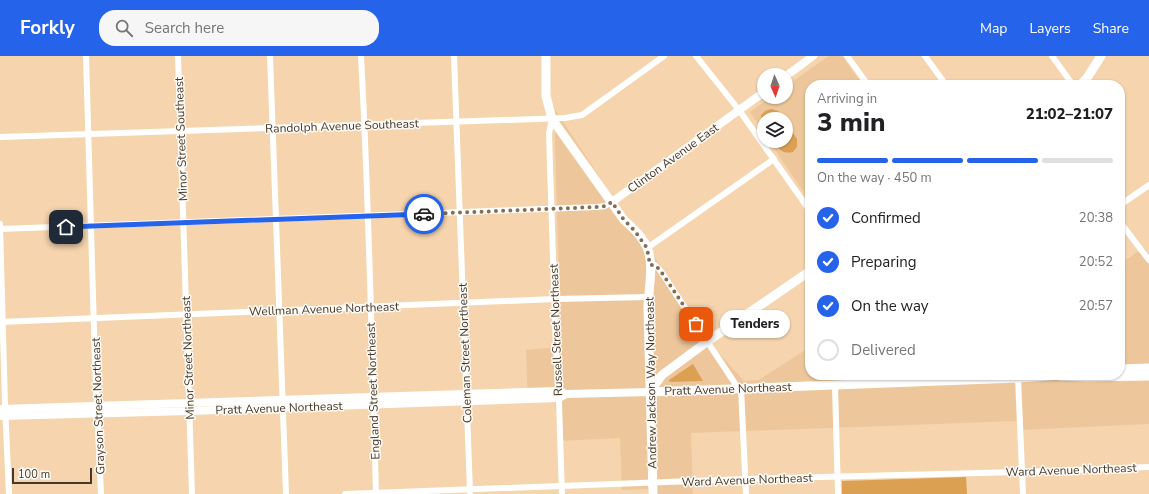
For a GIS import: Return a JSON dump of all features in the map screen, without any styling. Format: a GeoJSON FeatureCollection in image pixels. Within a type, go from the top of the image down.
{"type":"FeatureCollection","features":[{"type":"Feature","properties":{"kind":"main road"},"geometry":{"type":"LineString","coordinates":[[546,56],[546,96],[552,119],[612,202],[642,252],[645,285],[648,297]]}},
{"type":"Feature","properties":{"kind":"main road"},"geometry":{"type":"LineString","coordinates":[[1086,80],[1101,56]]}},
{"type":"Feature","properties":{"kind":"main road"},"geometry":{"type":"LineString","coordinates":[[624,220],[634,230],[647,248]]}},
{"type":"Feature","properties":{"kind":"main road","name":"Andrew Jackson Way Northeast"},"geometry":{"type":"LineString","coordinates":[[647,248],[650,265],[648,297],[653,494]]}},
{"type":"Feature","properties":{"kind":"main road"},"geometry":{"type":"LineString","coordinates":[[650,392],[662,374],[805,274]]}},
{"type":"Feature","properties":{"kind":"main road"},"geometry":{"type":"LineString","coordinates":[[1125,369],[1149,368]]}},
{"type":"Feature","properties":{"kind":"main road","name":"Pratt Avenue Northeast"},"geometry":{"type":"LineString","coordinates":[[1125,376],[1149,376]]}},
{"type":"Feature","properties":{"kind":"main road","name":"Pratt Avenue Northeast"},"geometry":{"type":"LineString","coordinates":[[650,392],[835,385],[892,380]]}},
{"type":"Feature","properties":{"kind":"street","name":"Grayson Street Northeast"},"geometry":{"type":"LineString","coordinates":[[86,56],[101,494]]}},
{"type":"Feature","properties":{"kind":"street","name":"Minor Street Southeast"},"geometry":{"type":"LineString","coordinates":[[178,56],[184,222]]}},
{"type":"Feature","properties":{"kind":"street"},"geometry":{"type":"LineString","coordinates":[[270,56],[286,494]]}},
{"type":"Feature","properties":{"kind":"street","name":"England Street Northeast"},"geometry":{"type":"LineString","coordinates":[[361,56],[365,125],[376,494]]}},
{"type":"Feature","properties":{"kind":"street","name":"Coleman Street Northeast"},"geometry":{"type":"LineString","coordinates":[[454,56],[470,492]]}},
{"type":"Feature","properties":{"kind":"street","name":"Randolph Avenue Southeast"},"geometry":{"type":"LineString","coordinates":[[0,137],[565,118],[582,115],[664,56]]}},
{"type":"Feature","properties":{"kind":"street"},"geometry":{"type":"LineString","coordinates":[[696,56],[739,110],[805,204]]}},
{"type":"Feature","properties":{"kind":"street"},"geometry":{"type":"LineString","coordinates":[[793,71],[812,56]]}},
{"type":"Feature","properties":{"kind":"street"},"geometry":{"type":"LineString","coordinates":[[848,56],[865,80]]}},
{"type":"Feature","properties":{"kind":"street"},"geometry":{"type":"LineString","coordinates":[[925,56],[942,80]]}},
{"type":"Feature","properties":{"kind":"street"},"geometry":{"type":"LineString","coordinates":[[1052,56],[1069,80]]}},
{"type":"Feature","properties":{"kind":"street","name":"Clinton Avenue East"},"geometry":{"type":"LineString","coordinates":[[0,229],[605,206],[757,97]]}},
{"type":"Feature","properties":{"kind":"street","name":"Russell Street Northeast"},"geometry":{"type":"LineString","coordinates":[[552,119],[549,133],[551,209],[561,395],[562,494]]}},
{"type":"Feature","properties":{"kind":"street"},"geometry":{"type":"LineString","coordinates":[[647,248],[774,159]]}},
{"type":"Feature","properties":{"kind":"street"},"geometry":{"type":"LineString","coordinates":[[1125,202],[1149,185]]}},
{"type":"Feature","properties":{"kind":"street","name":"Minor Street Northeast"},"geometry":{"type":"LineString","coordinates":[[184,222],[192,494]]}},
{"type":"Feature","properties":{"kind":"street"},"geometry":{"type":"LineString","coordinates":[[0,224],[3,413],[9,494]]}},
{"type":"Feature","properties":{"kind":"street"},"geometry":{"type":"LineString","coordinates":[[1125,229],[1149,260]]}},
{"type":"Feature","properties":{"kind":"street"},"geometry":{"type":"LineString","coordinates":[[650,265],[655,265],[660,270],[739,388],[746,494]]}},
{"type":"Feature","properties":{"kind":"street","name":"Wellman Avenue Northeast"},"geometry":{"type":"LineString","coordinates":[[2,322],[464,304],[555,299],[648,297]]}},
{"type":"Feature","properties":{"kind":"street"},"geometry":{"type":"LineString","coordinates":[[1018,380],[1023,494]]}},
{"type":"Feature","properties":{"kind":"street"},"geometry":{"type":"LineString","coordinates":[[835,385],[838,494]]}},
{"type":"Feature","properties":{"kind":"street","name":"Pratt Avenue Northeast"},"geometry":{"type":"LineString","coordinates":[[3,413],[650,392]]}},
{"type":"Feature","properties":{"kind":"street","name":"Ward Avenue Northeast"},"geometry":{"type":"LineString","coordinates":[[345,494],[470,492],[561,486],[746,479],[1022,472],[1149,467]]}},
{"type":"Feature","properties":{"kind":"shaded area"},"geometry":{"type":"Polygon","coordinates":[[[829,56],[842,56],[859,80],[805,80],[805,194],[774,148],[793,148],[793,112],[757,112],[757,122],[750,112],[761,104],[793,104],[793,81],[829,56]]]}},
{"type":"Feature","properties":{"kind":"shaded area"},"geometry":{"type":"Polygon","coordinates":[[[554,108],[634,230],[656,259],[708,341],[744,381],[759,380],[805,350],[805,380],[1125,380],[1125,260],[1144,247],[1149,254],[1149,424],[1018,430],[1017,421],[691,433],[693,494],[648,494],[648,489],[622,490],[620,438],[558,441],[555,401],[528,401],[526,350],[561,347],[554,108]]]}},
{"type":"Feature","properties":{"kind":"shaded area"},"geometry":{"type":"Polygon","coordinates":[[[771,109],[779,112],[764,112],[771,109]]]}},
{"type":"Feature","properties":{"kind":"shaded area"},"geometry":{"type":"Polygon","coordinates":[[[793,133],[797,139],[797,147],[793,152],[781,151],[778,148],[793,148],[793,133]]]}},
{"type":"Feature","properties":{"kind":"shaded area"},"geometry":{"type":"Polygon","coordinates":[[[693,364],[703,381],[670,382],[669,380],[693,364]]]}},
{"type":"Feature","properties":{"kind":"shaded area"},"geometry":{"type":"Polygon","coordinates":[[[966,477],[967,494],[842,494],[842,481],[966,477]]]}},
{"type":"Feature","properties":{"kind":"way so far"},"geometry":{"type":"LineString","coordinates":[[424,214],[597,207],[605,206],[612,202],[624,220],[634,230],[647,248],[650,265],[655,265],[660,270],[696,324]]}},
{"type":"Feature","properties":{"kind":"place","name":"Tenders"},"geometry":{"type":"Point","coordinates":[696,324]}},
{"type":"Feature","properties":{"kind":"route"},"geometry":{"type":"LineString","coordinates":[[66,227],[424,214]]}}]}
